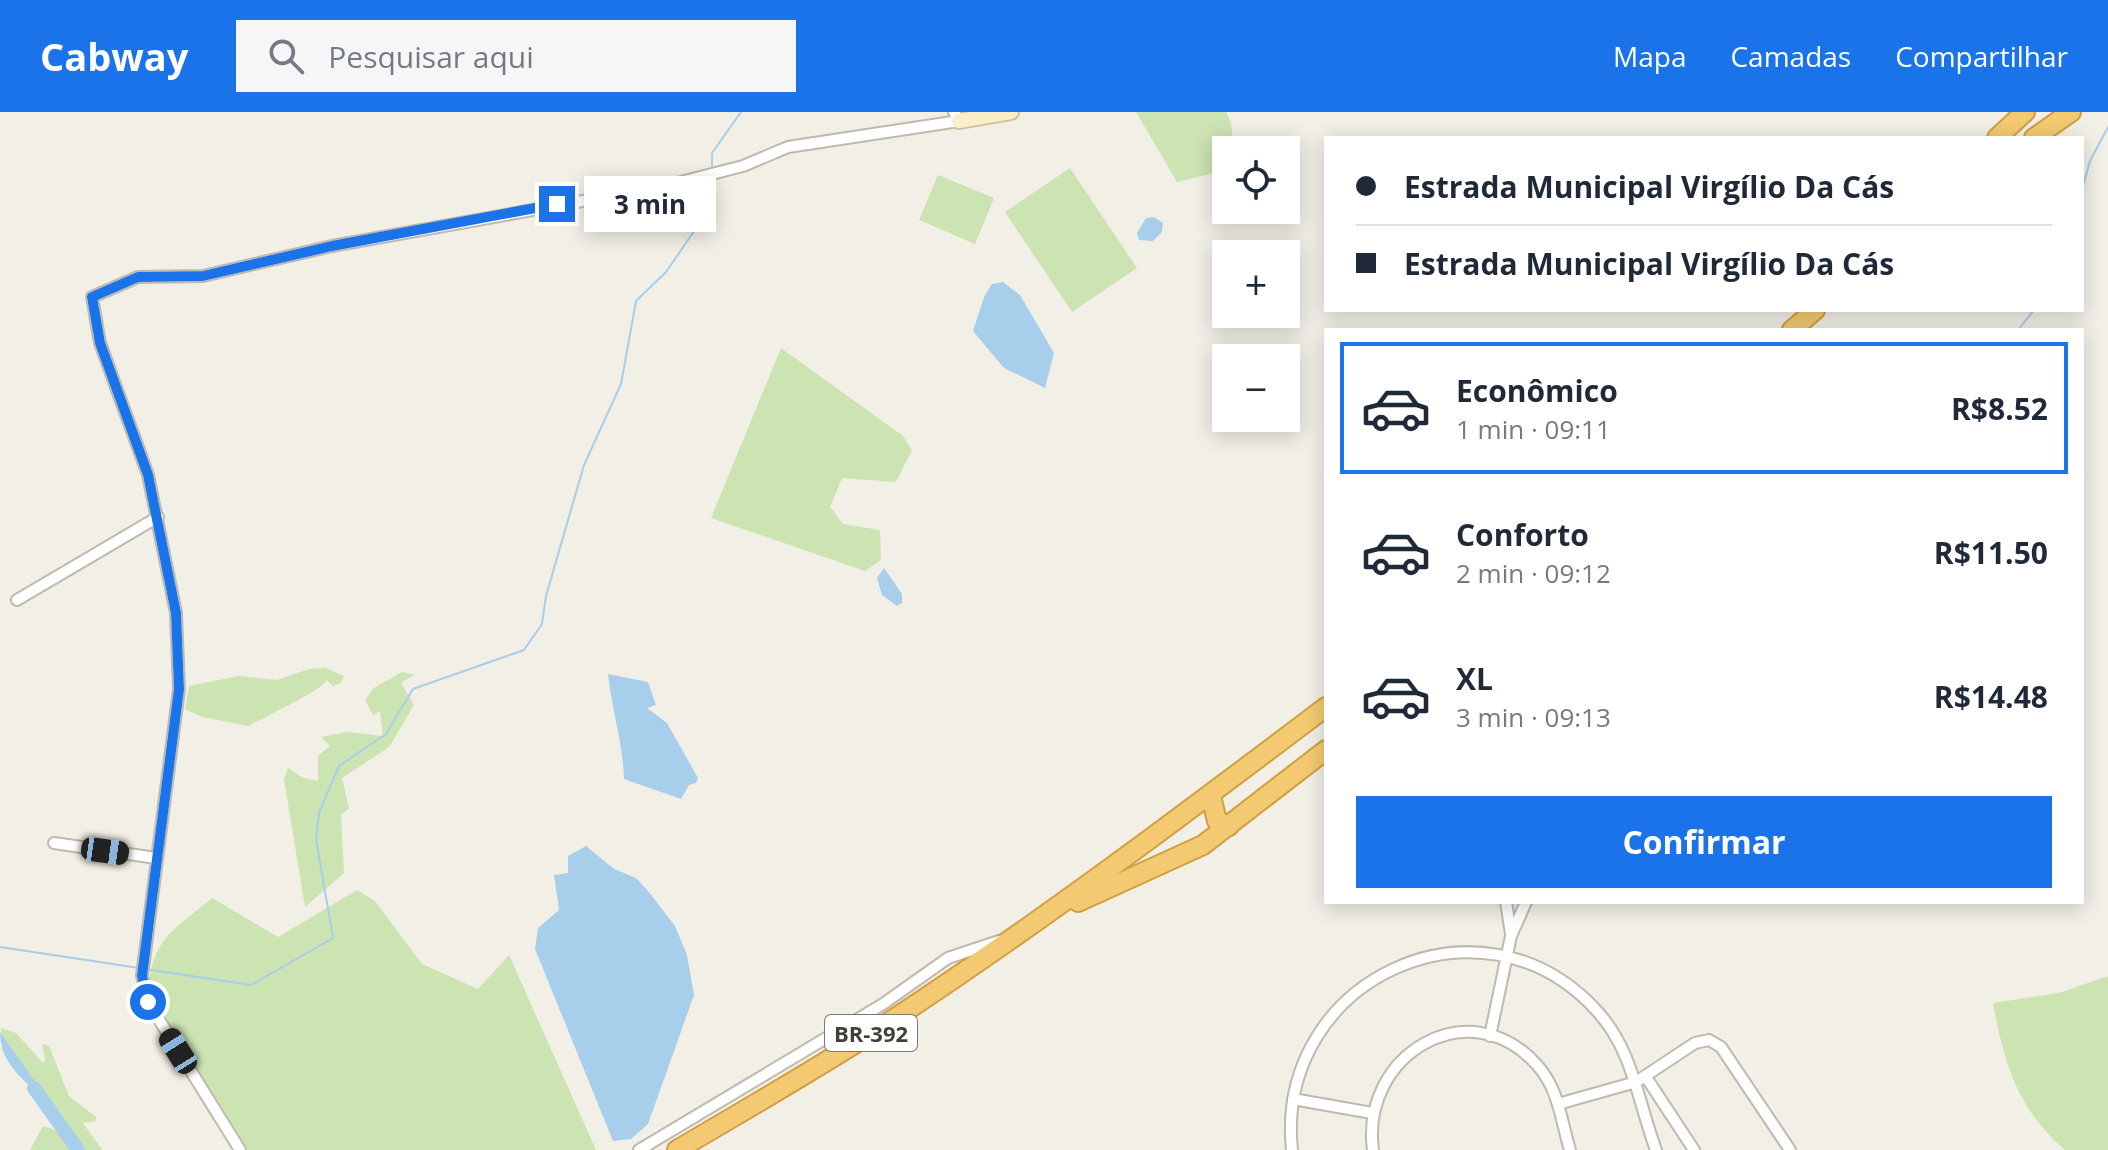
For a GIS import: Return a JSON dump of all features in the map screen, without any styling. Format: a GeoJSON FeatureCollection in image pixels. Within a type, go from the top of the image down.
{"type":"FeatureCollection","features":[{"type":"Feature","properties":{"kind":"highway"},"geometry":{"type":"LineString","coordinates":[[1999,136],[2025,112]]}},
{"type":"Feature","properties":{"kind":"highway"},"geometry":{"type":"LineString","coordinates":[[2037,136],[2071,112]]}},
{"type":"Feature","properties":{"kind":"highway"},"geometry":{"type":"LineString","coordinates":[[1783,328],[1800,312]]}},
{"type":"Feature","properties":{"kind":"highway"},"geometry":{"type":"LineString","coordinates":[[1794,328],[1813,312]]}},
{"type":"Feature","properties":{"kind":"highway","name":"BR-392"},"geometry":{"type":"LineString","coordinates":[[677,1150],[887,1024],[1211,796],[1324,709]]}},
{"type":"Feature","properties":{"kind":"highway"},"geometry":{"type":"LineString","coordinates":[[685,1150],[865,1043],[1064,909],[1179,858],[1229,826],[1323,755]]}},
{"type":"Feature","properties":{"kind":"highway"},"geometry":{"type":"LineString","coordinates":[[1211,796],[1217,821],[1229,826]]}},
{"type":"Feature","properties":{"kind":"street"},"geometry":{"type":"LineString","coordinates":[[240,1150],[148,1002],[142,976],[179,689],[176,613],[148,475],[94,321],[92,297],[138,277],[203,276],[332,246],[661,187],[743,166],[788,147],[956,117],[1011,112]]}},
{"type":"Feature","properties":{"kind":"street"},"geometry":{"type":"LineString","coordinates":[[17,600],[158,517]]}},
{"type":"Feature","properties":{"kind":"street"},"geometry":{"type":"LineString","coordinates":[[54,843],[156,858]]}},
{"type":"Feature","properties":{"kind":"street"},"geometry":{"type":"LineString","coordinates":[[1506,904],[1511,936]]}},
{"type":"Feature","properties":{"kind":"street"},"geometry":{"type":"LineString","coordinates":[[1490,1036],[1511,936],[1525,904]]}},
{"type":"Feature","properties":{"kind":"street"},"geometry":{"type":"LineString","coordinates":[[639,1150],[883,1004],[948,958],[967,949],[1011,938]]}},
{"type":"Feature","properties":{"kind":"street"},"geometry":{"type":"LineString","coordinates":[[1292,1150],[1293,1099],[1303,1061],[1334,1012],[1363,986],[1396,967],[1434,955],[1474,952],[1506,957],[1551,974],[1584,998],[1616,1036],[1641,1079],[1694,1150]]}},
{"type":"Feature","properties":{"kind":"street"},"geometry":{"type":"LineString","coordinates":[[1373,1150],[1372,1113],[1388,1074],[1410,1051],[1449,1035],[1490,1036],[1522,1051],[1538,1066],[1558,1104],[1570,1150]]}},
{"type":"Feature","properties":{"kind":"street"},"geometry":{"type":"LineString","coordinates":[[1558,1104],[1641,1079],[1695,1043],[1714,1041],[1790,1150]]}},
{"type":"Feature","properties":{"kind":"street"},"geometry":{"type":"LineString","coordinates":[[1641,1079],[1656,1150]]}},
{"type":"Feature","properties":{"kind":"street"},"geometry":{"type":"LineString","coordinates":[[1293,1099],[1372,1113]]}},
{"type":"Feature","properties":{"kind":"green space"},"geometry":{"type":"Polygon","coordinates":[[[1136,112],[1226,112],[1232,136],[1212,136],[1212,173],[1177,182],[1136,112]]]}},
{"type":"Feature","properties":{"kind":"green space"},"geometry":{"type":"Polygon","coordinates":[[[1070,168],[1137,268],[1072,312],[1005,212],[1070,168]]]}},
{"type":"Feature","properties":{"kind":"green space"},"geometry":{"type":"Polygon","coordinates":[[[938,175],[994,198],[975,244],[919,220],[938,175]]]}},
{"type":"Feature","properties":{"kind":"green space"},"geometry":{"type":"Polygon","coordinates":[[[781,348],[903,436],[912,450],[896,482],[842,478],[830,507],[843,524],[880,530],[881,560],[865,571],[711,518],[781,348]]]}},
{"type":"Feature","properties":{"kind":"green space"},"geometry":{"type":"Polygon","coordinates":[[[325,668],[344,676],[341,683],[333,686],[327,680],[303,697],[249,726],[202,717],[185,709],[189,686],[239,676],[277,680],[309,669],[325,668]]]}},
{"type":"Feature","properties":{"kind":"green space"},"geometry":{"type":"Polygon","coordinates":[[[402,672],[414,675],[401,683],[414,705],[389,747],[342,778],[349,808],[341,815],[344,873],[305,907],[284,779],[288,768],[303,778],[318,781],[318,756],[330,746],[321,737],[347,732],[383,736],[380,711],[373,715],[365,700],[374,688],[402,672]]]}},
{"type":"Feature","properties":{"kind":"green space"},"geometry":{"type":"Polygon","coordinates":[[[357,890],[375,901],[422,964],[478,989],[509,955],[596,1150],[246,1150],[149,991],[154,959],[167,937],[212,898],[278,937],[357,890]]]}},
{"type":"Feature","properties":{"kind":"green space"},"geometry":{"type":"Polygon","coordinates":[[[2108,976],[2108,1150],[2065,1150],[2035,1118],[2015,1083],[2002,1045],[1993,1003],[2059,993],[2108,976]]]}},
{"type":"Feature","properties":{"kind":"green space"},"geometry":{"type":"Polygon","coordinates":[[[1,1028],[16,1033],[42,1062],[45,1061],[42,1044],[49,1046],[69,1096],[96,1117],[96,1121],[83,1123],[102,1150],[83,1150],[2,1039],[1,1028]]]}},
{"type":"Feature","properties":{"kind":"green space"},"geometry":{"type":"Polygon","coordinates":[[[43,1126],[60,1132],[74,1150],[30,1150],[43,1126]]]}},
{"type":"Feature","properties":{"kind":"water"},"geometry":{"type":"Polygon","coordinates":[[[1154,217],[1163,223],[1162,232],[1153,241],[1139,240],[1137,233],[1146,218],[1154,217]]]}},
{"type":"Feature","properties":{"kind":"water"},"geometry":{"type":"Polygon","coordinates":[[[1003,282],[1020,295],[1054,353],[1045,388],[1004,368],[973,331],[984,297],[992,284],[1003,282]]]}},
{"type":"Feature","properties":{"kind":"water"},"geometry":{"type":"Polygon","coordinates":[[[884,568],[902,594],[902,603],[897,606],[882,595],[877,578],[884,568]]]}},
{"type":"Feature","properties":{"kind":"water"},"geometry":{"type":"Polygon","coordinates":[[[608,674],[648,682],[656,705],[647,708],[667,723],[698,778],[696,783],[689,785],[681,799],[624,779],[608,674]]]}},
{"type":"Feature","properties":{"kind":"water"},"geometry":{"type":"Polygon","coordinates":[[[586,846],[614,869],[636,878],[675,926],[687,955],[694,995],[648,1124],[631,1139],[613,1141],[535,949],[538,928],[559,910],[554,875],[568,873],[568,856],[586,846]]]}},
{"type":"Feature","properties":{"kind":"water"},"geometry":{"type":"Polygon","coordinates":[[[0,1032],[83,1150],[74,1150],[50,1107],[11,1065],[1,1045],[0,1032]]]}},
{"type":"Feature","properties":{"kind":"waterway"},"geometry":{"type":"LineString","coordinates":[[712,170],[712,153],[741,112]]}},
{"type":"Feature","properties":{"kind":"waterway"},"geometry":{"type":"LineString","coordinates":[[2084,183],[2090,161],[2108,127]]}},
{"type":"Feature","properties":{"kind":"waterway"},"geometry":{"type":"LineString","coordinates":[[145,969],[251,985],[333,938],[316,839],[319,813],[339,766],[386,734],[413,689],[524,650],[542,624],[546,596],[584,465],[621,384],[636,301],[666,272],[712,205],[712,180]]}},
{"type":"Feature","properties":{"kind":"waterway"},"geometry":{"type":"LineString","coordinates":[[2020,328],[2032,312]]}},
{"type":"Feature","properties":{"kind":"waterway"},"geometry":{"type":"LineString","coordinates":[[0,947],[139,968]]}},
{"type":"Feature","properties":{"kind":"waterway"},"geometry":{"type":"LineString","coordinates":[[34,1088],[78,1150]]}},
{"type":"Feature","properties":{"kind":"route"},"geometry":{"type":"LineString","coordinates":[[148,1002],[142,976],[179,689],[176,613],[148,475],[100,343],[92,297],[138,277],[203,276],[332,246],[557,204]]}}]}
